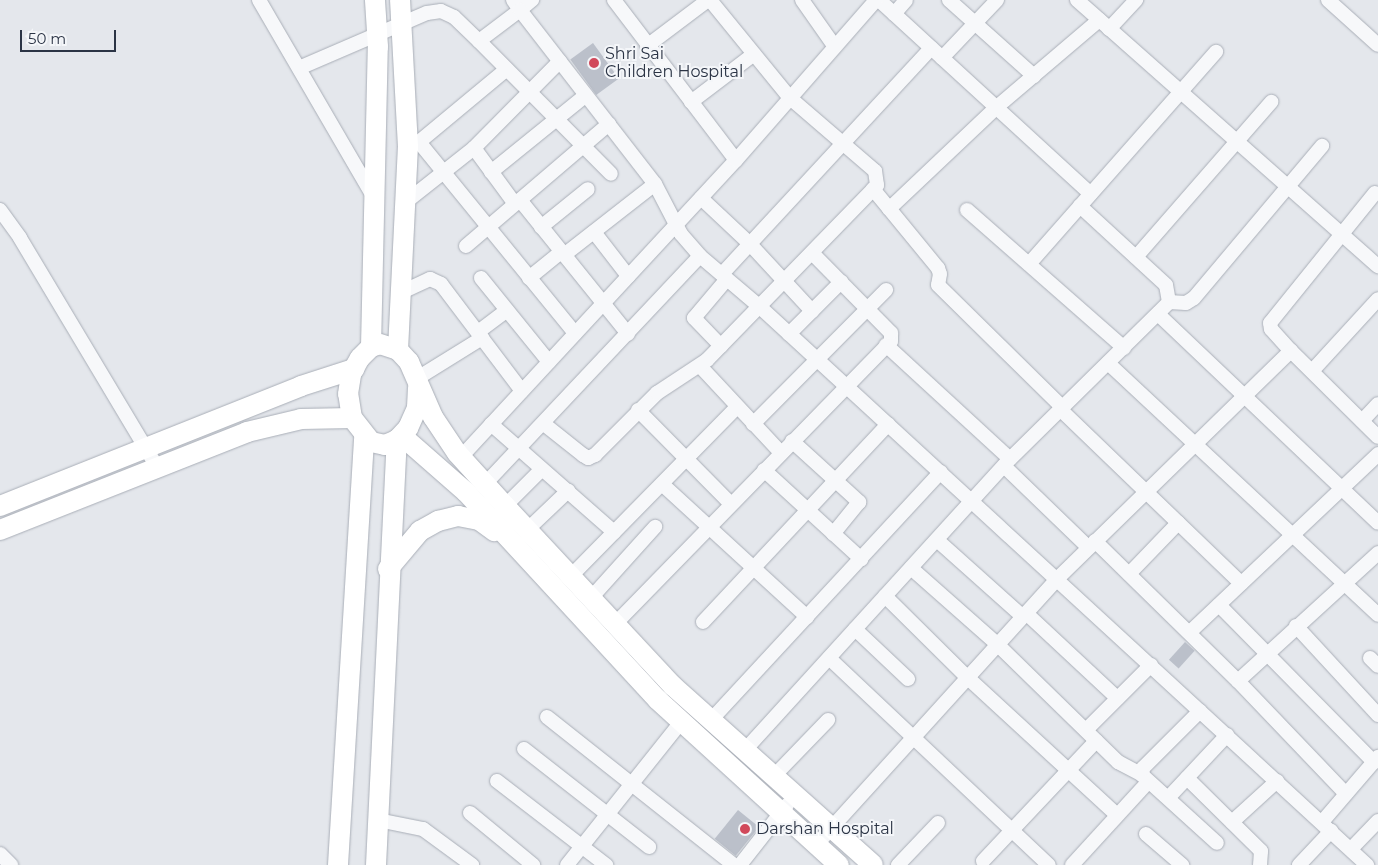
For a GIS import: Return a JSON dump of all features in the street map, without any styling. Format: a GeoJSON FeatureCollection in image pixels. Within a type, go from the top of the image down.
{"type":"FeatureCollection","features":[{"type":"Feature","properties":{"kind":"main road"},"geometry":{"type":"LineString","coordinates":[[375,0],[378,32],[372,194],[371,347],[354,369],[348,394],[352,418],[364,436],[378,444],[399,438]]}},
{"type":"Feature","properties":{"kind":"main road"},"geometry":{"type":"LineString","coordinates":[[398,350],[406,201],[413,144],[400,0]]}},
{"type":"Feature","properties":{"kind":"main road"},"geometry":{"type":"LineString","coordinates":[[371,347],[388,344],[398,350],[408,362],[417,384],[461,457],[673,686],[873,865]]}},
{"type":"Feature","properties":{"kind":"main road"},"geometry":{"type":"LineString","coordinates":[[0,506],[301,386],[354,369]]}},
{"type":"Feature","properties":{"kind":"main road"},"geometry":{"type":"LineString","coordinates":[[376,865],[388,570],[399,438],[417,408],[417,384]]}},
{"type":"Feature","properties":{"kind":"main road"},"geometry":{"type":"LineString","coordinates":[[0,530],[158,469],[247,432],[277,424],[352,418]]}},
{"type":"Feature","properties":{"kind":"main road"},"geometry":{"type":"LineString","coordinates":[[336,864],[364,436]]}},
{"type":"Feature","properties":{"kind":"main road"},"geometry":{"type":"LineString","coordinates":[[399,438],[466,492],[682,721],[839,865]]}},
{"type":"Feature","properties":{"kind":"main road"},"geometry":{"type":"LineString","coordinates":[[388,570],[420,531],[438,521],[458,516],[479,520],[518,548]]}},
{"type":"Feature","properties":{"kind":"street"},"geometry":{"type":"LineString","coordinates":[[259,0],[372,194]]}},
{"type":"Feature","properties":{"kind":"street"},"geometry":{"type":"LineString","coordinates":[[479,41],[516,5],[532,0]]}},
{"type":"Feature","properties":{"kind":"street"},"geometry":{"type":"LineString","coordinates":[[614,0],[647,46],[736,160]]}},
{"type":"Feature","properties":{"kind":"street"},"geometry":{"type":"LineString","coordinates":[[544,424],[591,458],[638,410],[670,383],[700,366],[722,346],[872,189],[878,178],[875,171],[840,143],[790,98],[709,0],[647,46]]}},
{"type":"Feature","properties":{"kind":"street"},"geometry":{"type":"LineString","coordinates":[[802,0],[835,47]]}},
{"type":"Feature","properties":{"kind":"street"},"geometry":{"type":"LineString","coordinates":[[461,457],[736,160],[878,0],[998,106],[1091,194]]}},
{"type":"Feature","properties":{"kind":"street"},"geometry":{"type":"LineString","coordinates":[[894,14],[906,0]]}},
{"type":"Feature","properties":{"kind":"street"},"geometry":{"type":"LineString","coordinates":[[949,0],[1034,76]]}},
{"type":"Feature","properties":{"kind":"street"},"geometry":{"type":"LineString","coordinates":[[942,58],[996,0]]}},
{"type":"Feature","properties":{"kind":"street"},"geometry":{"type":"LineString","coordinates":[[889,209],[998,106],[1034,76],[1136,0]]}},
{"type":"Feature","properties":{"kind":"street"},"geometry":{"type":"LineString","coordinates":[[1328,0],[1378,44]]}},
{"type":"Feature","properties":{"kind":"street"},"geometry":{"type":"LineString","coordinates":[[1084,2],[1104,24],[1287,188],[1378,266]]}},
{"type":"Feature","properties":{"kind":"street"},"geometry":{"type":"LineString","coordinates":[[516,5],[655,184],[676,224],[700,256],[790,334],[1327,826],[1367,865]]}},
{"type":"Feature","properties":{"kind":"street"},"geometry":{"type":"LineString","coordinates":[[299,68],[402,22],[441,11],[454,18],[479,41],[611,174]]}},
{"type":"Feature","properties":{"kind":"street"},"geometry":{"type":"LineString","coordinates":[[722,346],[694,318],[750,243],[840,143],[931,48]]}},
{"type":"Feature","properties":{"kind":"street"},"geometry":{"type":"LineString","coordinates":[[1029,264],[1216,52]]}},
{"type":"Feature","properties":{"kind":"street"},"geometry":{"type":"LineString","coordinates":[[691,102],[754,54]]}},
{"type":"Feature","properties":{"kind":"street"},"geometry":{"type":"LineString","coordinates":[[406,201],[444,174],[474,148],[560,61]]}},
{"type":"Feature","properties":{"kind":"street"},"geometry":{"type":"LineString","coordinates":[[507,69],[413,144],[444,174],[575,333]]}},
{"type":"Feature","properties":{"kind":"street"},"geometry":{"type":"LineString","coordinates":[[492,172],[586,96]]}},
{"type":"Feature","properties":{"kind":"street"},"geometry":{"type":"LineString","coordinates":[[1136,257],[1270,102]]}},
{"type":"Feature","properties":{"kind":"street"},"geometry":{"type":"LineString","coordinates":[[466,246],[609,124]]}},
{"type":"Feature","properties":{"kind":"street"},"geometry":{"type":"LineString","coordinates":[[1169,302],[1186,302],[1194,298],[1322,146]]}},
{"type":"Feature","properties":{"kind":"street"},"geometry":{"type":"LineString","coordinates":[[474,148],[517,202],[542,227],[628,334]]}},
{"type":"Feature","properties":{"kind":"street"},"geometry":{"type":"LineString","coordinates":[[529,278],[594,232],[655,184]]}},
{"type":"Feature","properties":{"kind":"street"},"geometry":{"type":"LineString","coordinates":[[542,227],[588,189]]}},
{"type":"Feature","properties":{"kind":"street"},"geometry":{"type":"LineString","coordinates":[[872,189],[938,268],[940,274],[938,285],[1145,491],[1241,583]]}},
{"type":"Feature","properties":{"kind":"street"},"geometry":{"type":"LineString","coordinates":[[1375,193],[1270,323],[1271,329],[1291,351],[1313,370],[1378,436]]}},
{"type":"Feature","properties":{"kind":"street"},"geometry":{"type":"LineString","coordinates":[[701,198],[750,243],[812,311]]}},
{"type":"Feature","properties":{"kind":"street"},"geometry":{"type":"LineString","coordinates":[[745,750],[1007,463],[1169,302],[1170,294],[1166,285],[1080,206]]}},
{"type":"Feature","properties":{"kind":"street"},"geometry":{"type":"LineString","coordinates":[[0,210],[20,238],[147,447],[158,469]]}},
{"type":"Feature","properties":{"kind":"street"},"geometry":{"type":"LineString","coordinates":[[967,210],[1124,348]]}},
{"type":"Feature","properties":{"kind":"street"},"geometry":{"type":"LineString","coordinates":[[594,232],[628,276]]}},
{"type":"Feature","properties":{"kind":"street"},"geometry":{"type":"LineString","coordinates":[[615,624],[892,337],[891,333],[812,253]]}},
{"type":"Feature","properties":{"kind":"street"},"geometry":{"type":"LineString","coordinates":[[485,484],[544,424],[700,256]]}},
{"type":"Feature","properties":{"kind":"street"},"geometry":{"type":"LineString","coordinates":[[481,278],[549,362]]}},
{"type":"Feature","properties":{"kind":"street"},"geometry":{"type":"LineString","coordinates":[[402,292],[436,280],[522,391]]}},
{"type":"Feature","properties":{"kind":"street"},"geometry":{"type":"LineString","coordinates":[[790,334],[841,282]]}},
{"type":"Feature","properties":{"kind":"street"},"geometry":{"type":"LineString","coordinates":[[753,424],[886,290]]}},
{"type":"Feature","properties":{"kind":"street"},"geometry":{"type":"LineString","coordinates":[[1313,370],[1378,299]]}},
{"type":"Feature","properties":{"kind":"street"},"geometry":{"type":"LineString","coordinates":[[417,384],[480,335],[507,310]]}},
{"type":"Feature","properties":{"kind":"street"},"geometry":{"type":"LineString","coordinates":[[1158,314],[1344,488],[1378,523]]}},
{"type":"Feature","properties":{"kind":"street"},"geometry":{"type":"LineString","coordinates":[[886,345],[1092,544],[1129,574],[1190,632],[1346,794]]}},
{"type":"Feature","properties":{"kind":"street"},"geometry":{"type":"LineString","coordinates":[[816,845],[1057,579],[1145,491],[1291,351]]}},
{"type":"Feature","properties":{"kind":"street"},"geometry":{"type":"LineString","coordinates":[[1108,363],[1346,582],[1378,615]]}},
{"type":"Feature","properties":{"kind":"street"},"geometry":{"type":"LineString","coordinates":[[700,366],[781,453]]}},
{"type":"Feature","properties":{"kind":"street"},"geometry":{"type":"LineString","coordinates":[[1362,421],[1378,404]]}},
{"type":"Feature","properties":{"kind":"street"},"geometry":{"type":"LineString","coordinates":[[571,576],[737,407]]}},
{"type":"Feature","properties":{"kind":"street"},"geometry":{"type":"LineString","coordinates":[[638,410],[731,504]]}},
{"type":"Feature","properties":{"kind":"street"},"geometry":{"type":"LineString","coordinates":[[491,424],[614,532]]}},
{"type":"Feature","properties":{"kind":"street"},"geometry":{"type":"LineString","coordinates":[[703,622],[888,424]]}},
{"type":"Feature","properties":{"kind":"street"},"geometry":{"type":"LineString","coordinates":[[792,441],[859,502],[833,534]]}},
{"type":"Feature","properties":{"kind":"street"},"geometry":{"type":"LineString","coordinates":[[1190,632],[1376,459]]}},
{"type":"Feature","properties":{"kind":"street"},"geometry":{"type":"LineString","coordinates":[[505,506],[542,469]]}},
{"type":"Feature","properties":{"kind":"street"},"geometry":{"type":"LineString","coordinates":[[764,470],[861,559]]}},
{"type":"Feature","properties":{"kind":"street"},"geometry":{"type":"LineString","coordinates":[[711,720],[941,472]]}},
{"type":"Feature","properties":{"kind":"street"},"geometry":{"type":"LineString","coordinates":[[662,484],[807,617]]}},
{"type":"Feature","properties":{"kind":"street"},"geometry":{"type":"LineString","coordinates":[[527,530],[568,491]]}},
{"type":"Feature","properties":{"kind":"street"},"geometry":{"type":"LineString","coordinates":[[1129,574],[1178,523]]}},
{"type":"Feature","properties":{"kind":"street"},"geometry":{"type":"LineString","coordinates":[[591,598],[655,527]]}},
{"type":"Feature","properties":{"kind":"street"},"geometry":{"type":"LineString","coordinates":[[937,540],[1117,698]]}},
{"type":"Feature","properties":{"kind":"street"},"geometry":{"type":"LineString","coordinates":[[1238,680],[1378,553]]}},
{"type":"Feature","properties":{"kind":"street"},"geometry":{"type":"LineString","coordinates":[[911,568],[998,645],[1124,768],[1145,779],[1169,797],[1217,843]]}},
{"type":"Feature","properties":{"kind":"street"},"geometry":{"type":"LineString","coordinates":[[885,596],[968,678],[1117,814]]}},
{"type":"Feature","properties":{"kind":"street"},"geometry":{"type":"LineString","coordinates":[[1218,605],[1376,759],[1346,794],[1300,865]]}},
{"type":"Feature","properties":{"kind":"street"},"geometry":{"type":"LineString","coordinates":[[1296,626],[1378,715]]}},
{"type":"Feature","properties":{"kind":"street"},"geometry":{"type":"LineString","coordinates":[[855,629],[908,679]]}},
{"type":"Feature","properties":{"kind":"street"},"geometry":{"type":"LineString","coordinates":[[829,658],[1049,865]]}},
{"type":"Feature","properties":{"kind":"street"},"geometry":{"type":"LineString","coordinates":[[1086,730],[1151,665]]}},
{"type":"Feature","properties":{"kind":"street"},"geometry":{"type":"LineString","coordinates":[[1072,865],[1145,779],[1143,768],[1200,711]]}},
{"type":"Feature","properties":{"kind":"street"},"geometry":{"type":"LineString","coordinates":[[547,718],[632,784],[741,864],[795,795]]}},
{"type":"Feature","properties":{"kind":"street"},"geometry":{"type":"LineString","coordinates":[[774,776],[828,720]]}},
{"type":"Feature","properties":{"kind":"street"},"geometry":{"type":"LineString","coordinates":[[567,865],[682,721]]}},
{"type":"Feature","properties":{"kind":"street"},"geometry":{"type":"LineString","coordinates":[[1169,797],[1227,735]]}},
{"type":"Feature","properties":{"kind":"street"},"geometry":{"type":"LineString","coordinates":[[983,861],[1096,741]]}},
{"type":"Feature","properties":{"kind":"street"},"geometry":{"type":"LineString","coordinates":[[524,749],[607,816],[649,847]]}},
{"type":"Feature","properties":{"kind":"street"},"geometry":{"type":"LineString","coordinates":[[1187,778],[1261,851],[1260,865]]}},
{"type":"Feature","properties":{"kind":"street"},"geometry":{"type":"LineString","coordinates":[[497,781],[606,865]]}},
{"type":"Feature","properties":{"kind":"street"},"geometry":{"type":"LineString","coordinates":[[1232,822],[1277,781]]}},
{"type":"Feature","properties":{"kind":"street"},"geometry":{"type":"LineString","coordinates":[[470,813],[533,865]]}},
{"type":"Feature","properties":{"kind":"street"},"geometry":{"type":"LineString","coordinates":[[378,820],[423,829],[472,865]]}},
{"type":"Feature","properties":{"kind":"street"},"geometry":{"type":"LineString","coordinates":[[1351,850],[1378,820]]}},
{"type":"Feature","properties":{"kind":"street"},"geometry":{"type":"LineString","coordinates":[[907,862],[938,823]]}},
{"type":"Feature","properties":{"kind":"street"},"geometry":{"type":"LineString","coordinates":[[1146,834],[1182,865]]}},
{"type":"Feature","properties":{"kind":"street"},"geometry":{"type":"LineString","coordinates":[[0,854],[11,865]]}},
{"type":"Feature","properties":{"kind":"building"},"geometry":{"type":"Polygon","coordinates":[[[593,43],[619,79],[596,95],[570,59],[593,43]]]}},
{"type":"Feature","properties":{"kind":"building"},"geometry":{"type":"Polygon","coordinates":[[[1185,642],[1195,651],[1179,669],[1169,660],[1185,642]]]}},
{"type":"Feature","properties":{"kind":"building"},"geometry":{"type":"Polygon","coordinates":[[[738,810],[759,827],[736,856],[715,839],[738,810]]]}},
{"type":"Feature","properties":{"kind":"place","name":"Shri Sai Children Hospital"},"geometry":{"type":"Point","coordinates":[594,63]}},
{"type":"Feature","properties":{"kind":"place","name":"Darshan Hospital"},"geometry":{"type":"Point","coordinates":[745,829]}}]}
